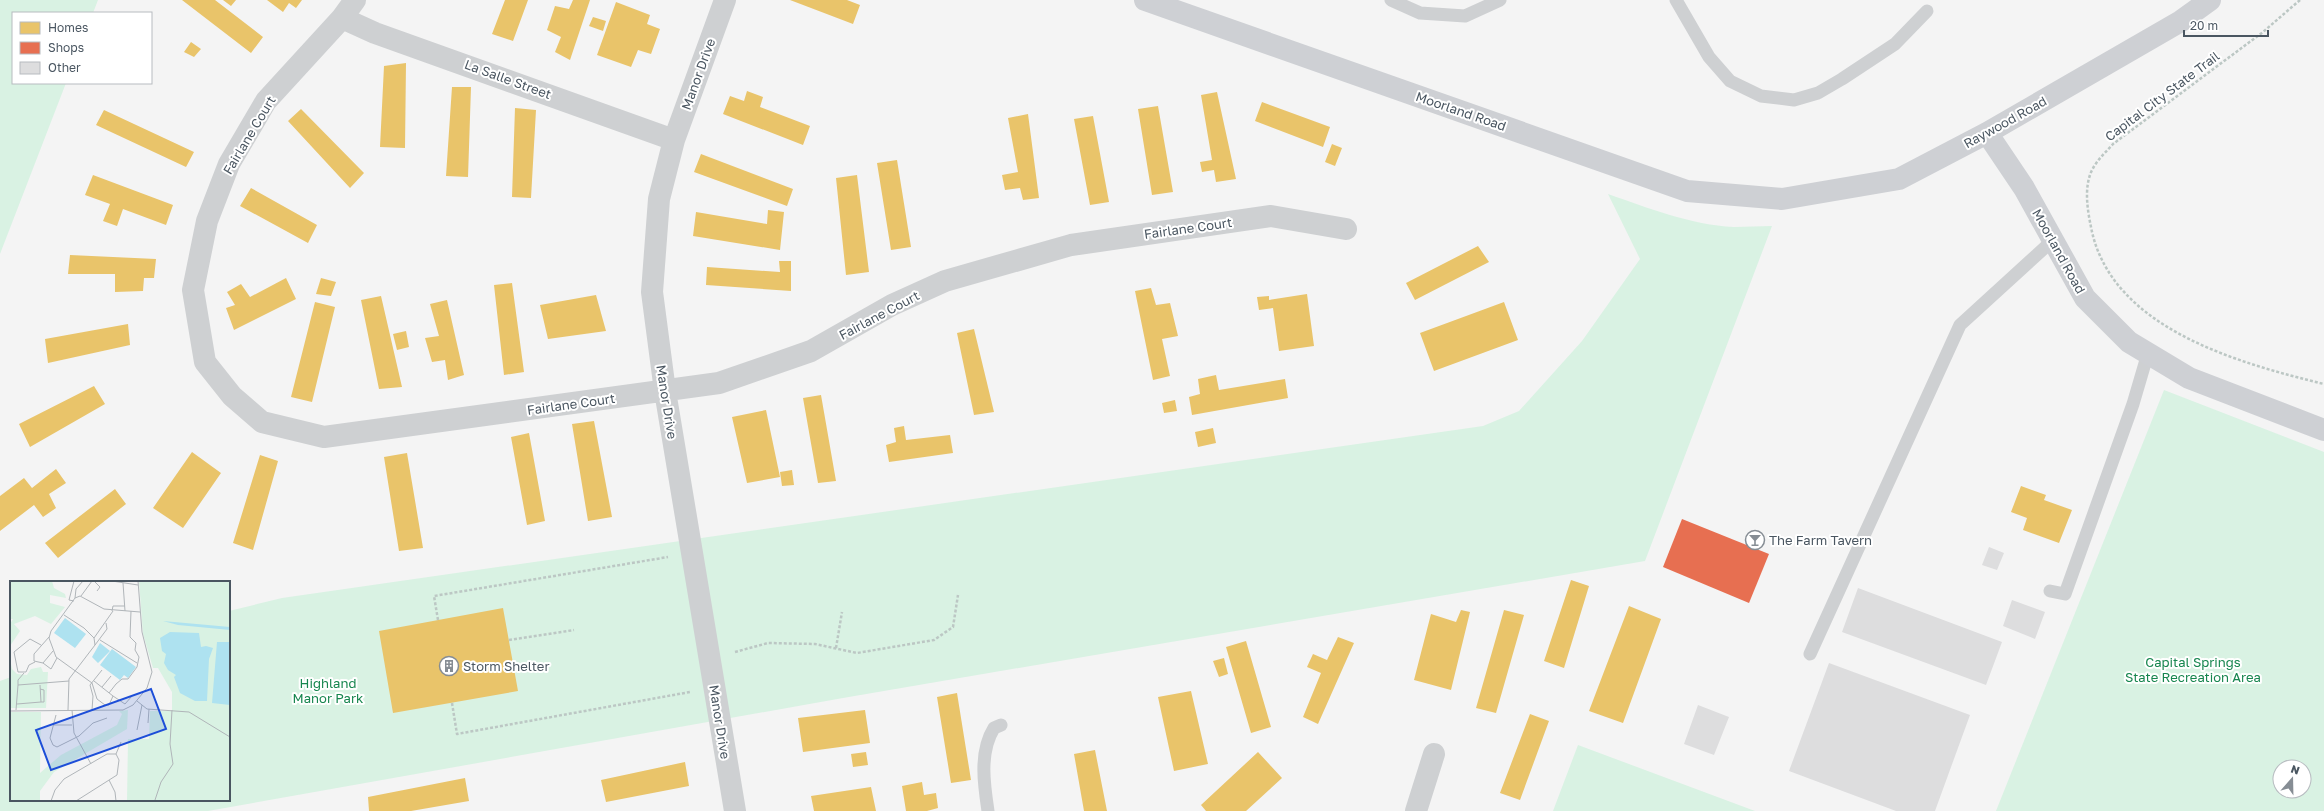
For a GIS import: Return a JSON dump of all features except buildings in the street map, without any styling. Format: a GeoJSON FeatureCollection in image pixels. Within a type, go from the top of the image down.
{"type":"FeatureCollection","features":[{"type":"Feature","properties":{"kind":"street","name":"Fairlane Court"},"geometry":{"type":"LineString","coordinates":[[355,0],[342,18],[266,101],[229,164],[207,221],[193,290],[206,362],[232,396],[262,422],[324,437],[720,383],[812,352],[892,305],[945,281],[1071,245],[1271,216],[1346,229]]}},
{"type":"Feature","properties":{"kind":"street","name":"Manor Drive"},"geometry":{"type":"LineString","coordinates":[[725,0],[674,140],[659,198],[652,292],[665,391],[735,811]]}},
{"type":"Feature","properties":{"kind":"street","name":"Moorland Road"},"geometry":{"type":"LineString","coordinates":[[1145,0],[1687,191],[1782,199]]}},
{"type":"Feature","properties":{"kind":"street","name":"Raywood Road"},"geometry":{"type":"LineString","coordinates":[[1782,199],[1899,179],[1987,133],[2181,21],[2210,0]]}},
{"type":"Feature","properties":{"kind":"street","name":"La Salle Street"},"geometry":{"type":"LineString","coordinates":[[342,18],[375,33],[674,140]]}},
{"type":"Feature","properties":{"kind":"street","name":"Moorland Road"},"geometry":{"type":"LineString","coordinates":[[1987,133],[2024,188],[2052,241],[2085,298],[2129,342],[2189,378],[2324,430]]}},
{"type":"Feature","properties":{"kind":"street"},"geometry":{"type":"LineString","coordinates":[[1416,811],[1434,754]]}},
{"type":"Feature","properties":{"kind":"lane"},"geometry":{"type":"LineString","coordinates":[[1391,0],[1420,13],[1464,16],[1500,0]]}},
{"type":"Feature","properties":{"kind":"lane"},"geometry":{"type":"LineString","coordinates":[[1676,0],[1709,56],[1730,81],[1762,96],[1794,100],[1818,93],[1895,44],[1927,11]]}},
{"type":"Feature","properties":{"kind":"lane"},"geometry":{"type":"LineString","coordinates":[[1810,654],[1960,324],[2052,241]]}},
{"type":"Feature","properties":{"kind":"lane"},"geometry":{"type":"LineString","coordinates":[[2050,591],[2065,594],[2133,404],[2148,353]]}},
{"type":"Feature","properties":{"kind":"lane"},"geometry":{"type":"LineString","coordinates":[[988,811],[984,776],[986,747],[994,728],[1001,725]]}},
{"type":"Feature","properties":{"kind":"path","name":"Capital City State Trail"},"geometry":{"type":"LineString","coordinates":[[2300,0],[2257,36],[2113,144],[2094,166],[2088,187],[2088,210],[2094,242],[2108,272],[2132,299],[2158,322],[2190,341],[2239,359],[2324,384]]}},
{"type":"Feature","properties":{"kind":"path"},"geometry":{"type":"LineString","coordinates":[[438,620],[434,596],[692,553]]}},
{"type":"Feature","properties":{"kind":"path"},"geometry":{"type":"LineString","coordinates":[[709,659],[768,643],[815,644],[857,653],[934,640],[953,627],[958,595]]}},
{"type":"Feature","properties":{"kind":"path"},"geometry":{"type":"LineString","coordinates":[[836,648],[842,612]]}},
{"type":"Feature","properties":{"kind":"path"},"geometry":{"type":"LineString","coordinates":[[509,640],[574,630]]}},
{"type":"Feature","properties":{"kind":"path"},"geometry":{"type":"LineString","coordinates":[[452,703],[457,734],[714,688]]}},
{"type":"Feature","properties":{"kind":"green space"},"geometry":{"type":"Polygon","coordinates":[[[0,0],[98,0],[93,12],[12,12],[12,84],[66,84],[0,254],[0,0]]]}},
{"type":"Feature","properties":{"kind":"green space","name":"Highland Manor Park"},"geometry":{"type":"Polygon","coordinates":[[[1608,194],[1670,215],[1702,223],[1734,227],[1772,226],[1645,561],[843,698],[208,811],[0,811],[0,681],[10,677],[10,801],[230,801],[230,611],[282,598],[1483,426],[1519,411],[1582,341],[1640,259],[1608,194]]]}},
{"type":"Feature","properties":{"kind":"green space","name":"Capital Springs State Recreation Area"},"geometry":{"type":"Polygon","coordinates":[[[2164,390],[2324,452],[2324,811],[1996,811],[2164,390]]]}},
{"type":"Feature","properties":{"kind":"green space"},"geometry":{"type":"Polygon","coordinates":[[[1578,745],[1755,811],[1553,811],[1578,745]]]}},
{"type":"Feature","properties":{"kind":"place","name":"The Farm Tavern"},"geometry":{"type":"Point","coordinates":[1755,540]}},
{"type":"Feature","properties":{"kind":"place","name":"Storm Shelter"},"geometry":{"type":"Point","coordinates":[449,666]}}]}
